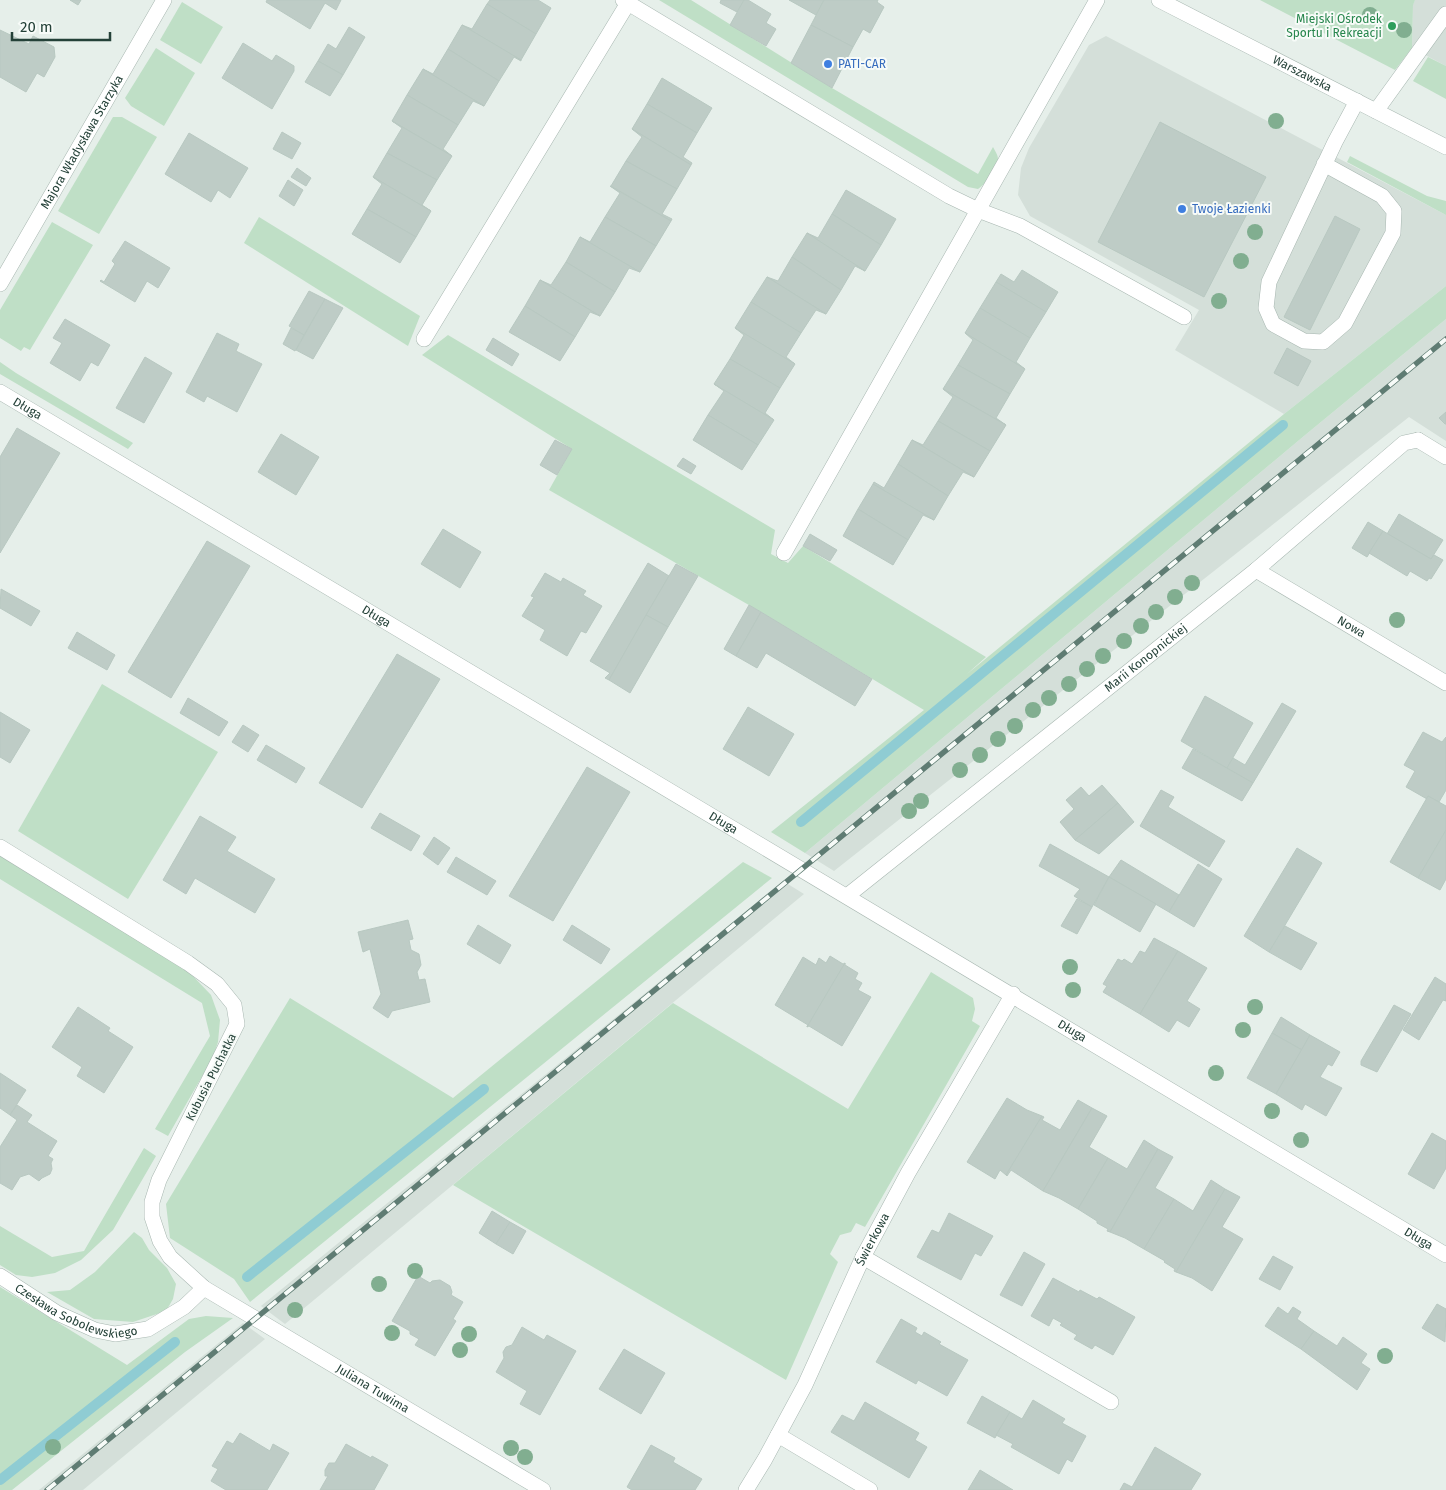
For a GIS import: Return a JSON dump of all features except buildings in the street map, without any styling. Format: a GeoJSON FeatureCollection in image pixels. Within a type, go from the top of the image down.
{"type":"FeatureCollection","features":[{"type":"Feature","properties":{"kind":"street","name":"Majora Władysława Starzyka"},"geometry":{"type":"LineString","coordinates":[[0,284],[164,0]]}},
{"type":"Feature","properties":{"kind":"street"},"geometry":{"type":"LineString","coordinates":[[784,553],[1097,0]]}},
{"type":"Feature","properties":{"kind":"street","name":"Warszawska"},"geometry":{"type":"LineString","coordinates":[[1159,0],[1446,147]]}},
{"type":"Feature","properties":{"kind":"street"},"geometry":{"type":"LineString","coordinates":[[424,339],[626,1],[948,196],[1020,226],[1184,317]]}},
{"type":"Feature","properties":{"kind":"street"},"geometry":{"type":"LineString","coordinates":[[1376,111],[1446,14]]}},
{"type":"Feature","properties":{"kind":"street"},"geometry":{"type":"LineString","coordinates":[[1324,164],[1382,196],[1394,211],[1393,233],[1346,323],[1323,342],[1304,341],[1272,324],[1266,308],[1269,282],[1324,164],[1357,101]]}},
{"type":"Feature","properties":{"kind":"street","name":"Długa"},"geometry":{"type":"LineString","coordinates":[[0,392],[1013,994],[1446,1255]]}},
{"type":"Feature","properties":{"kind":"street","name":"Marii Konopnickiej"},"geometry":{"type":"LineString","coordinates":[[847,896],[1256,570],[1404,443],[1418,440],[1446,457]]}},
{"type":"Feature","properties":{"kind":"street","name":"Nowa"},"geometry":{"type":"LineString","coordinates":[[1256,570],[1446,683]]}},
{"type":"Feature","properties":{"kind":"street","name":"Kubusia Puchatka"},"geometry":{"type":"LineString","coordinates":[[0,847],[188,963],[217,984],[234,1005],[237,1024],[159,1180],[152,1202],[152,1217],[160,1241],[170,1257],[204,1288]]}},
{"type":"Feature","properties":{"kind":"street","name":"Świerkowa"},"geometry":{"type":"LineString","coordinates":[[746,1490],[805,1385],[863,1256],[908,1173],[1013,994]]}},
{"type":"Feature","properties":{"kind":"street"},"geometry":{"type":"LineString","coordinates":[[863,1256],[1111,1402]]}},
{"type":"Feature","properties":{"kind":"street","name":"Czesława Sobolewskiego"},"geometry":{"type":"LineString","coordinates":[[0,1276],[57,1313],[95,1330],[115,1334],[148,1329],[184,1307],[204,1288]]}},
{"type":"Feature","properties":{"kind":"street","name":"Juliana Tuwima"},"geometry":{"type":"LineString","coordinates":[[204,1288],[543,1490]]}},
{"type":"Feature","properties":{"kind":"street"},"geometry":{"type":"LineString","coordinates":[[778,1435],[870,1490]]}},
{"type":"Feature","properties":{"kind":"shaded area"},"geometry":{"type":"Polygon","coordinates":[[[1415,0],[1446,0],[1446,66],[1412,48],[1413,4],[1415,0]]]}},
{"type":"Feature","properties":{"kind":"shaded area"},"geometry":{"type":"Polygon","coordinates":[[[1106,36],[1446,215],[1446,286],[1284,414],[1175,350],[1199,310],[1030,216],[1018,195],[1021,168],[1029,148],[1089,45],[1106,36]]]}},
{"type":"Feature","properties":{"kind":"shaded area"},"geometry":{"type":"Polygon","coordinates":[[[1446,319],[1446,441],[1409,417],[834,871],[805,853],[1304,436],[1446,319]]]}},
{"type":"Feature","properties":{"kind":"shaded area"},"geometry":{"type":"Polygon","coordinates":[[[783,881],[804,894],[285,1324],[261,1306],[783,881]]]}},
{"type":"Feature","properties":{"kind":"shaded area"},"geometry":{"type":"Polygon","coordinates":[[[243,1323],[265,1339],[83,1490],[39,1490],[243,1323]]]}},
{"type":"Feature","properties":{"kind":"green space"},"geometry":{"type":"Polygon","coordinates":[[[659,0],[691,0],[832,88],[978,174],[993,147],[998,158],[995,172],[978,189],[968,187],[659,0]]]}},
{"type":"Feature","properties":{"kind":"green space"},"geometry":{"type":"Polygon","coordinates":[[[1260,0],[1415,0],[1413,5],[1412,48],[1395,70],[1260,0]]]}},
{"type":"Feature","properties":{"kind":"green space"},"geometry":{"type":"Polygon","coordinates":[[[182,2],[223,27],[201,64],[160,40],[182,2]]]}},
{"type":"Feature","properties":{"kind":"green space"},"geometry":{"type":"Polygon","coordinates":[[[156,48],[195,73],[164,126],[131,106],[125,98],[156,48]]]}},
{"type":"Feature","properties":{"kind":"green space"},"geometry":{"type":"Polygon","coordinates":[[[1428,57],[1446,66],[1446,99],[1413,81],[1428,57]]]}},
{"type":"Feature","properties":{"kind":"green space"},"geometry":{"type":"Polygon","coordinates":[[[113,117],[122,117],[157,137],[99,234],[58,211],[113,117]]]}},
{"type":"Feature","properties":{"kind":"green space"},"geometry":{"type":"Polygon","coordinates":[[[1350,156],[1427,196],[1446,201],[1446,215],[1347,162],[1350,156]]]}},
{"type":"Feature","properties":{"kind":"green space"},"geometry":{"type":"Polygon","coordinates":[[[259,217],[420,316],[408,346],[244,243],[259,217]]]}},
{"type":"Feature","properties":{"kind":"green space"},"geometry":{"type":"Polygon","coordinates":[[[52,222],[93,245],[30,350],[24,347],[21,351],[0,338],[0,310],[52,222]]]}},
{"type":"Feature","properties":{"kind":"green space"},"geometry":{"type":"Polygon","coordinates":[[[1446,286],[1446,319],[805,853],[771,832],[924,710],[761,612],[549,490],[572,449],[422,355],[448,335],[775,530],[771,554],[788,563],[803,546],[986,657],[967,674],[1284,414],[1446,286]]]}},
{"type":"Feature","properties":{"kind":"green space"},"geometry":{"type":"Polygon","coordinates":[[[0,362],[133,443],[128,449],[0,374],[0,362]]]}},
{"type":"Feature","properties":{"kind":"green space"},"geometry":{"type":"Polygon","coordinates":[[[102,684],[218,752],[128,899],[18,831],[102,684]]]}},
{"type":"Feature","properties":{"kind":"green space"},"geometry":{"type":"Polygon","coordinates":[[[0,856],[189,972],[211,995],[220,1020],[218,1042],[213,1057],[168,1136],[155,1129],[210,1036],[202,1003],[0,879],[0,856]]]}},
{"type":"Feature","properties":{"kind":"green space"},"geometry":{"type":"Polygon","coordinates":[[[743,862],[772,878],[250,1302],[234,1279],[170,1238],[166,1204],[290,998],[453,1098],[743,862]]]}},
{"type":"Feature","properties":{"kind":"green space"},"geometry":{"type":"Polygon","coordinates":[[[931,972],[973,998],[975,1009],[972,1021],[980,1026],[865,1227],[856,1223],[851,1232],[840,1235],[830,1254],[838,1262],[786,1380],[453,1185],[673,1003],[848,1109],[931,972]]]}},
{"type":"Feature","properties":{"kind":"green space"},"geometry":{"type":"Polygon","coordinates":[[[144,1148],[156,1156],[113,1230],[81,1260],[55,1273],[32,1277],[16,1275],[0,1265],[0,1226],[52,1257],[84,1251],[144,1148]]]}},
{"type":"Feature","properties":{"kind":"green space"},"geometry":{"type":"Polygon","coordinates":[[[134,1232],[142,1238],[149,1250],[167,1268],[176,1284],[173,1299],[166,1311],[133,1322],[94,1319],[47,1292],[70,1290],[95,1272],[134,1232]]]}},
{"type":"Feature","properties":{"kind":"green space"},"geometry":{"type":"Polygon","coordinates":[[[0,1287],[127,1365],[189,1319],[206,1316],[233,1318],[185,1352],[12,1490],[0,1490],[0,1287]]]}},
{"type":"Feature","properties":{"kind":"waterway"},"geometry":{"type":"LineString","coordinates":[[801,822],[1283,425]]}},
{"type":"Feature","properties":{"kind":"waterway"},"geometry":{"type":"LineString","coordinates":[[247,1277],[484,1089]]}},
{"type":"Feature","properties":{"kind":"waterway"},"geometry":{"type":"LineString","coordinates":[[0,1480],[175,1342]]}},
{"type":"Feature","properties":{"kind":"railway"},"geometry":{"type":"LineString","coordinates":[[47,1490],[1446,339]]}},
{"type":"Feature","properties":{"kind":"place","name":"Miejski Ośrodek Sportu i Rekreacji"},"geometry":{"type":"Point","coordinates":[1392,26]}},
{"type":"Feature","properties":{"kind":"place","name":"PATI-CAR"},"geometry":{"type":"Point","coordinates":[828,64]}},
{"type":"Feature","properties":{"kind":"place","name":"Twoje Łazienki"},"geometry":{"type":"Point","coordinates":[1182,209]}}]}
